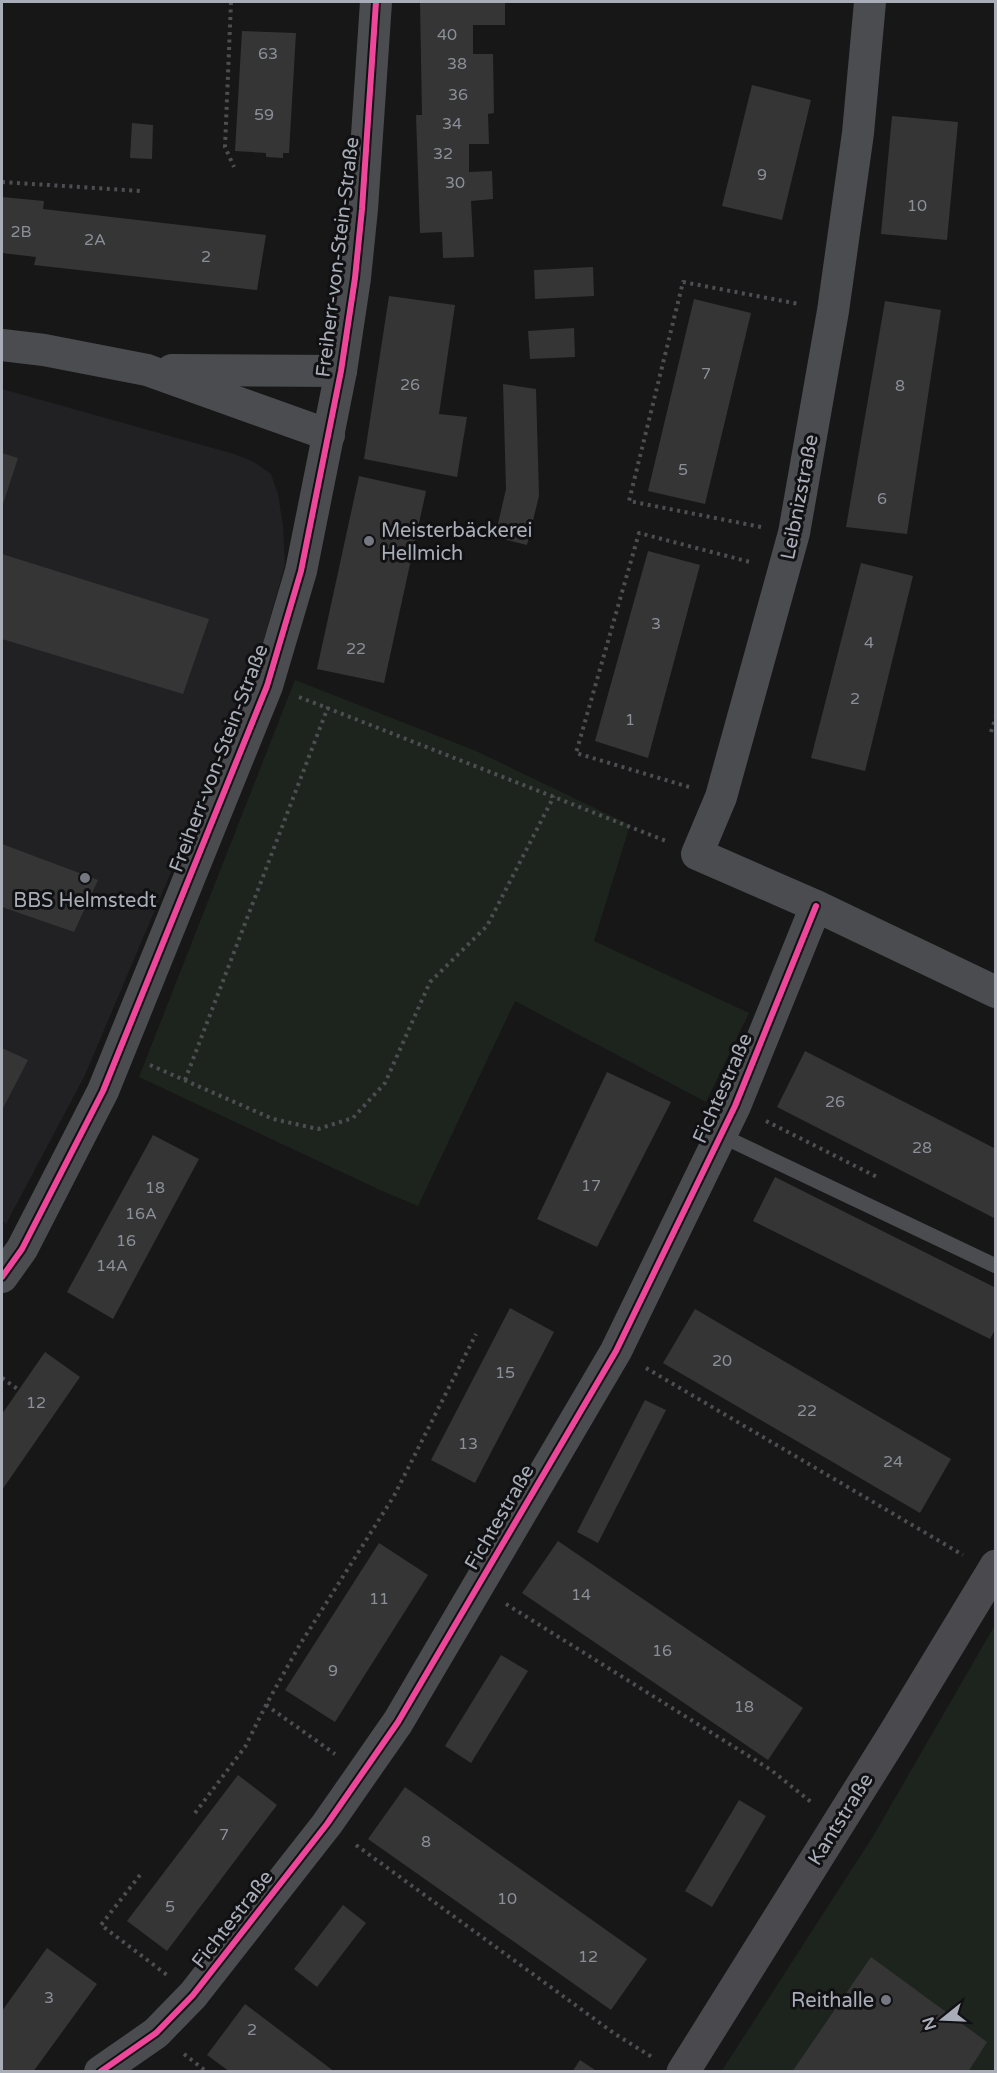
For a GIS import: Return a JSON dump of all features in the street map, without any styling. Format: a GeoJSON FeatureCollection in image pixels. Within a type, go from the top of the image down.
{"type":"FeatureCollection","features":[{"type":"Feature","properties":{"kind":"main road","name":"Kantstraße"},"geometry":{"type":"LineString","coordinates":[[669,2065],[836,1824],[893,1736],[994,1569]]}},
{"type":"Feature","properties":{"kind":"street","name":"Freiherr-von-Stein-Straße"},"geometry":{"type":"LineString","coordinates":[[2,1277],[21,1249],[103,1091],[267,686],[301,571],[341,371],[355,278],[376,2]]}},
{"type":"Feature","properties":{"kind":"street","name":"Leibnizstraße"},"geometry":{"type":"LineString","coordinates":[[697,854],[721,797],[794,533],[833,311],[858,133],[870,2]]}},
{"type":"Feature","properties":{"kind":"street"},"geometry":{"type":"LineString","coordinates":[[2,345],[44,350],[147,370],[329,435]]}},
{"type":"Feature","properties":{"kind":"street"},"geometry":{"type":"LineString","coordinates":[[147,370],[341,371]]}},
{"type":"Feature","properties":{"kind":"street"},"geometry":{"type":"LineString","coordinates":[[697,854],[816,906],[996,992]]}},
{"type":"Feature","properties":{"kind":"street","name":"Fichtestraße"},"geometry":{"type":"LineString","coordinates":[[100,2072],[156,2033],[194,1995],[327,1824],[398,1722],[616,1351],[735,1106],[816,906]]}},
{"type":"Feature","properties":{"kind":"lane"},"geometry":{"type":"LineString","coordinates":[[720,1135],[996,1266]]}},
{"type":"Feature","properties":{"kind":"path"},"geometry":{"type":"LineString","coordinates":[[231,2],[225,147],[234,167]]}},
{"type":"Feature","properties":{"kind":"path"},"geometry":{"type":"LineString","coordinates":[[2,182],[141,191]]}},
{"type":"Feature","properties":{"kind":"path"},"geometry":{"type":"LineString","coordinates":[[794,533],[629,501],[683,282],[833,311]]}},
{"type":"Feature","properties":{"kind":"path"},"geometry":{"type":"LineString","coordinates":[[721,797],[576,753],[639,533],[784,571]]}},
{"type":"Feature","properties":{"kind":"path"},"geometry":{"type":"LineString","coordinates":[[267,686],[328,706],[697,854]]}},
{"type":"Feature","properties":{"kind":"path"},"geometry":{"type":"LineString","coordinates":[[185,1080],[328,706]]}},
{"type":"Feature","properties":{"kind":"path"},"geometry":{"type":"LineString","coordinates":[[991,732],[996,716]]}},
{"type":"Feature","properties":{"kind":"path"},"geometry":{"type":"LineString","coordinates":[[119,1052],[273,1119],[318,1129],[353,1118],[385,1083],[430,982],[487,926],[554,796]]}},
{"type":"Feature","properties":{"kind":"path"},"geometry":{"type":"LineString","coordinates":[[735,1106],[881,1179]]}},
{"type":"Feature","properties":{"kind":"path"},"geometry":{"type":"LineString","coordinates":[[195,1813],[245,1747],[300,1646],[394,1496],[476,1334]]}},
{"type":"Feature","properties":{"kind":"path"},"geometry":{"type":"LineString","coordinates":[[616,1351],[994,1569]]}},
{"type":"Feature","properties":{"kind":"path"},"geometry":{"type":"LineString","coordinates":[[2,1378],[18,1390]]}},
{"type":"Feature","properties":{"kind":"path"},"geometry":{"type":"LineString","coordinates":[[478,1587],[771,1770],[836,1824]]}},
{"type":"Feature","properties":{"kind":"path"},"geometry":{"type":"LineString","coordinates":[[266,1705],[363,1773]]}},
{"type":"Feature","properties":{"kind":"path"},"geometry":{"type":"LineString","coordinates":[[327,1824],[615,2034],[669,2065]]}},
{"type":"Feature","properties":{"kind":"path"},"geometry":{"type":"LineString","coordinates":[[140,1875],[101,1925],[194,1995]]}},
{"type":"Feature","properties":{"kind":"shaded area","name":"BBS Helmstedt"},"geometry":{"type":"Polygon","coordinates":[[[2,389],[234,454],[254,462],[271,474],[278,494],[283,526],[285,565],[252,681],[85,1075],[6,1224],[2,1220],[2,389]]]}},
{"type":"Feature","properties":{"kind":"shaded area"},"geometry":{"type":"Polygon","coordinates":[[[295,680],[476,751],[630,825],[594,941],[749,1013],[706,1102],[515,1001],[418,1206],[139,1077],[295,680]]]}},
{"type":"Feature","properties":{"kind":"shaded area"},"geometry":{"type":"Polygon","coordinates":[[[995,1625],[995,2071],[721,2072],[872,1838],[995,1625]]]}},
{"type":"Feature","properties":{"kind":"building"},"geometry":{"type":"Polygon","coordinates":[[[420,2],[505,2],[505,25],[473,25],[473,54],[493,54],[494,113],[488,114],[489,144],[469,144],[469,172],[492,171],[493,199],[471,201],[474,257],[443,258],[442,232],[420,233],[416,115],[422,115],[420,2]]]}},
{"type":"Feature","properties":{"kind":"building"},"geometry":{"type":"Polygon","coordinates":[[[242,31],[296,33],[289,153],[283,153],[283,158],[266,157],[266,153],[235,151],[242,31]]]}},
{"type":"Feature","properties":{"kind":"building"},"geometry":{"type":"Polygon","coordinates":[[[752,85],[811,100],[782,220],[722,206],[752,85]]]}},
{"type":"Feature","properties":{"kind":"building"},"geometry":{"type":"Polygon","coordinates":[[[892,116],[958,122],[947,240],[881,234],[892,116]]]}},
{"type":"Feature","properties":{"kind":"building"},"geometry":{"type":"Polygon","coordinates":[[[132,123],[153,125],[152,159],[130,158],[132,123]]]}},
{"type":"Feature","properties":{"kind":"building"},"geometry":{"type":"Polygon","coordinates":[[[2,197],[44,201],[43,209],[266,235],[257,290],[34,265],[36,257],[2,253],[2,197]]]}},
{"type":"Feature","properties":{"kind":"building"},"geometry":{"type":"Polygon","coordinates":[[[593,267],[594,296],[535,299],[534,270],[593,267]]]}},
{"type":"Feature","properties":{"kind":"building"},"geometry":{"type":"Polygon","coordinates":[[[389,296],[455,305],[439,414],[467,417],[457,477],[364,459],[389,296]]]}},
{"type":"Feature","properties":{"kind":"building"},"geometry":{"type":"Polygon","coordinates":[[[694,299],[751,313],[705,504],[648,491],[694,299]]]}},
{"type":"Feature","properties":{"kind":"building"},"geometry":{"type":"Polygon","coordinates":[[[885,301],[941,310],[907,534],[846,527],[885,301]]]}},
{"type":"Feature","properties":{"kind":"building"},"geometry":{"type":"Polygon","coordinates":[[[574,328],[575,357],[530,359],[528,331],[574,328]]]}},
{"type":"Feature","properties":{"kind":"building"},"geometry":{"type":"Polygon","coordinates":[[[503,384],[536,389],[539,496],[527,545],[495,537],[506,489],[503,384]]]}},
{"type":"Feature","properties":{"kind":"building"},"geometry":{"type":"Polygon","coordinates":[[[2,453],[18,458],[2,507],[2,453]]]}},
{"type":"Feature","properties":{"kind":"building"},"geometry":{"type":"Polygon","coordinates":[[[359,476],[426,491],[384,683],[317,669],[359,476]]]}},
{"type":"Feature","properties":{"kind":"building"},"geometry":{"type":"Polygon","coordinates":[[[648,551],[700,565],[648,758],[595,741],[648,551]]]}},
{"type":"Feature","properties":{"kind":"building"},"geometry":{"type":"Polygon","coordinates":[[[2,554],[209,619],[183,694],[2,639],[2,554]]]}},
{"type":"Feature","properties":{"kind":"building"},"geometry":{"type":"Polygon","coordinates":[[[861,563],[913,576],[865,771],[811,758],[861,563]]]}},
{"type":"Feature","properties":{"kind":"building"},"geometry":{"type":"Polygon","coordinates":[[[2,844],[98,880],[74,932],[2,907],[2,844]]]}},
{"type":"Feature","properties":{"kind":"building"},"geometry":{"type":"Polygon","coordinates":[[[2,1048],[28,1060],[2,1110],[2,1048]]]}},
{"type":"Feature","properties":{"kind":"building"},"geometry":{"type":"Polygon","coordinates":[[[805,1051],[996,1149],[996,1219],[777,1107],[805,1051]]]}},
{"type":"Feature","properties":{"kind":"building"},"geometry":{"type":"Polygon","coordinates":[[[607,1072],[671,1102],[597,1247],[537,1219],[607,1072]]]}},
{"type":"Feature","properties":{"kind":"building"},"geometry":{"type":"Polygon","coordinates":[[[153,1135],[199,1159],[113,1319],[67,1292],[153,1135]]]}},
{"type":"Feature","properties":{"kind":"building"},"geometry":{"type":"Polygon","coordinates":[[[775,1177],[996,1288],[996,1328],[990,1339],[753,1221],[775,1177]]]}},
{"type":"Feature","properties":{"kind":"building"},"geometry":{"type":"Polygon","coordinates":[[[510,1308],[554,1332],[475,1483],[431,1460],[510,1308]]]}},
{"type":"Feature","properties":{"kind":"building"},"geometry":{"type":"Polygon","coordinates":[[[695,1309],[951,1459],[920,1513],[663,1363],[695,1309]]]}},
{"type":"Feature","properties":{"kind":"building"},"geometry":{"type":"Polygon","coordinates":[[[45,1352],[80,1377],[2,1490],[2,1414],[45,1352]]]}},
{"type":"Feature","properties":{"kind":"building"},"geometry":{"type":"Polygon","coordinates":[[[645,1400],[666,1410],[598,1543],[577,1532],[645,1400]]]}},
{"type":"Feature","properties":{"kind":"building"},"geometry":{"type":"Polygon","coordinates":[[[558,1541],[803,1708],[768,1760],[522,1593],[558,1541]]]}},
{"type":"Feature","properties":{"kind":"building"},"geometry":{"type":"Polygon","coordinates":[[[379,1543],[428,1575],[335,1722],[285,1690],[379,1543]]]}},
{"type":"Feature","properties":{"kind":"building"},"geometry":{"type":"Polygon","coordinates":[[[501,1655],[528,1671],[471,1763],[445,1746],[501,1655]]]}},
{"type":"Feature","properties":{"kind":"building"},"geometry":{"type":"Polygon","coordinates":[[[238,1775],[277,1805],[167,1951],[127,1921],[238,1775]]]}},
{"type":"Feature","properties":{"kind":"building"},"geometry":{"type":"Polygon","coordinates":[[[405,1787],[647,1959],[611,2010],[368,1839],[405,1787]]]}},
{"type":"Feature","properties":{"kind":"building"},"geometry":{"type":"Polygon","coordinates":[[[739,1800],[766,1816],[712,1907],[685,1891],[739,1800]]]}},
{"type":"Feature","properties":{"kind":"building"},"geometry":{"type":"Polygon","coordinates":[[[343,1905],[366,1923],[317,1987],[294,1969],[343,1905]]]}},
{"type":"Feature","properties":{"kind":"building"},"geometry":{"type":"Polygon","coordinates":[[[47,1948],[97,1984],[33,2072],[2,2072],[2,2011],[47,1948]]]}},
{"type":"Feature","properties":{"kind":"building","name":"Reithalle"},"geometry":{"type":"Polygon","coordinates":[[[871,1957],[987,2042],[968,2072],[792,2072],[871,1957]]]}},
{"type":"Feature","properties":{"kind":"building"},"geometry":{"type":"Polygon","coordinates":[[[245,2004],[335,2072],[230,2072],[207,2055],[245,2004]]]}},
{"type":"Feature","properties":{"kind":"building"},"geometry":{"type":"Polygon","coordinates":[[[580,2060],[598,2072],[572,2072],[580,2060]]]}},
{"type":"Feature","properties":{"kind":"cycle path"},"geometry":{"type":"LineString","coordinates":[[2,1277],[22,1249],[103,1091],[267,686],[301,571],[341,371],[355,278],[376,2]]}},
{"type":"Feature","properties":{"kind":"cycle path"},"geometry":{"type":"LineString","coordinates":[[100,2072],[156,2033],[193,1995],[327,1824],[398,1722],[616,1351],[735,1106],[816,906]]}},
{"type":"Feature","properties":{"kind":"place","name":"Meisterbäckerei Hellmich"},"geometry":{"type":"Point","coordinates":[369,541]}},
{"type":"Feature","properties":{"kind":"place","name":"BBS Helmstedt"},"geometry":{"type":"Point","coordinates":[85,878]}},
{"type":"Feature","properties":{"kind":"place","name":"Reithalle"},"geometry":{"type":"Point","coordinates":[886,2000]}}]}
